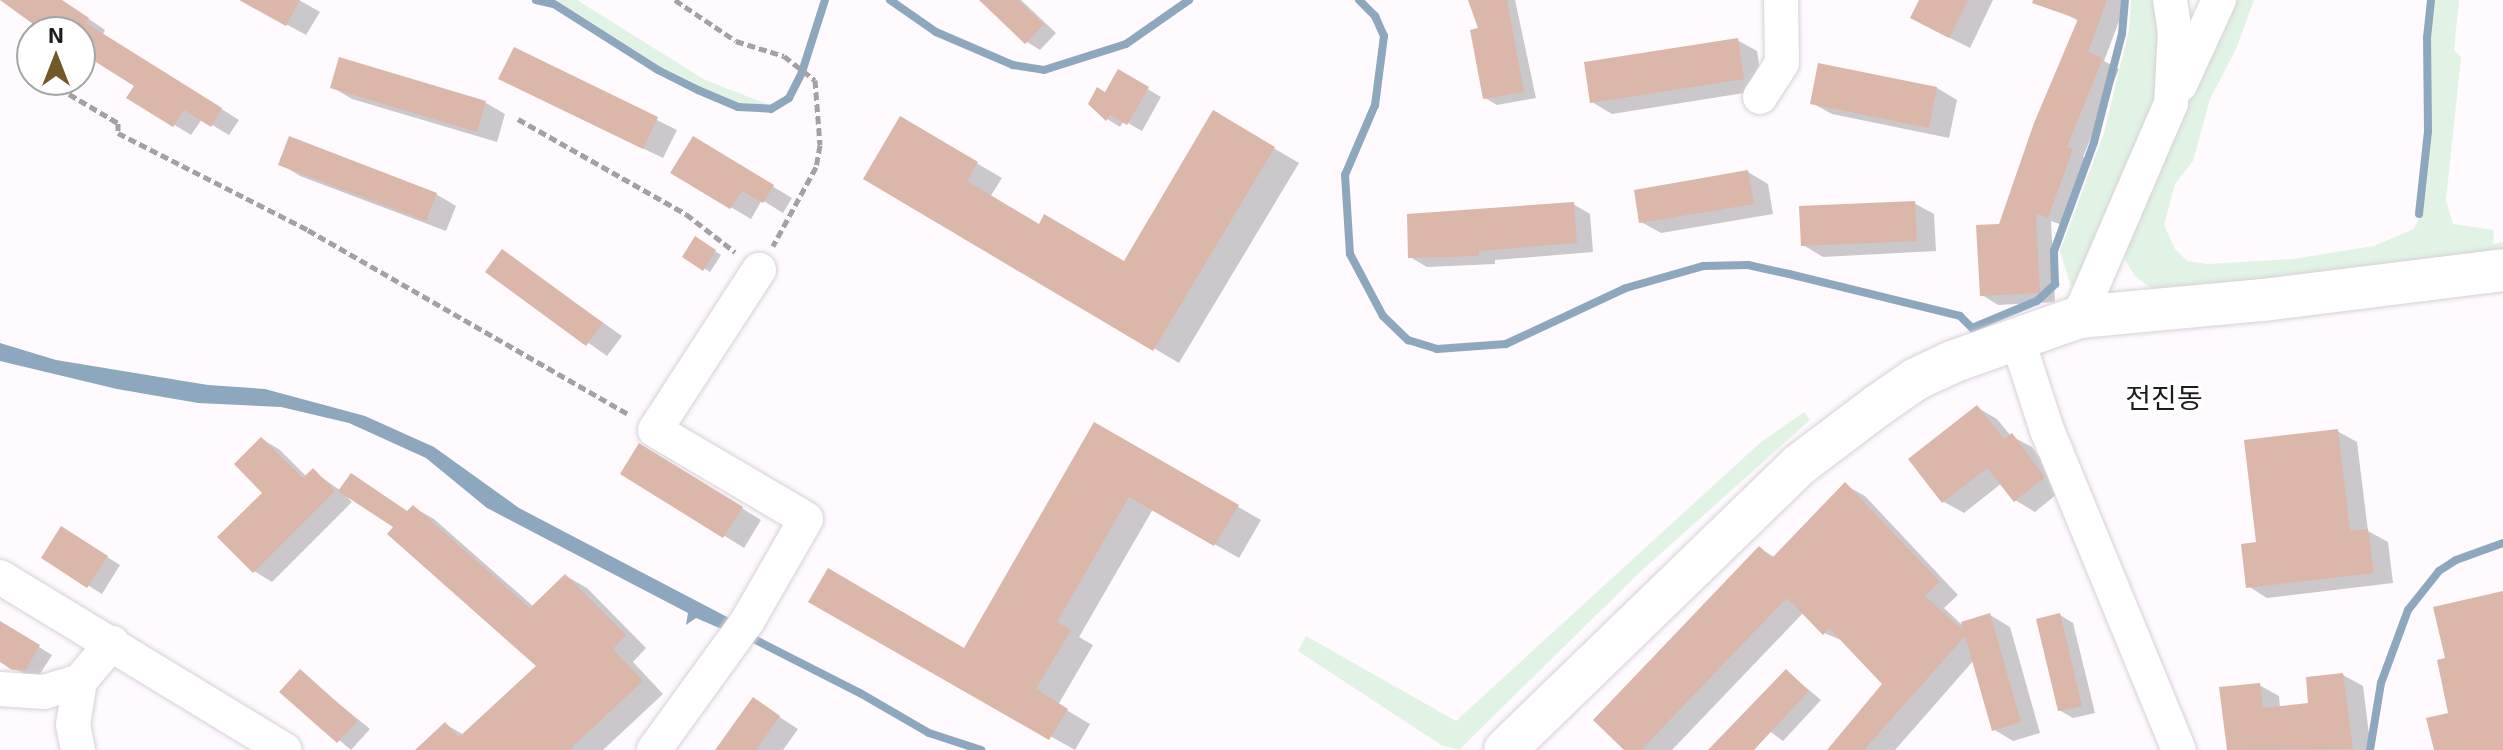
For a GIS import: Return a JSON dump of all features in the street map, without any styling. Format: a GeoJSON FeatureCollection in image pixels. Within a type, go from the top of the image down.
{"type":"FeatureCollection","features":[{"type":"Feature","properties":{"kind":"street"},"geometry":{"type":"LineString","coordinates":[[1760,97],[1782,63],[1781,0]]}},
{"type":"Feature","properties":{"kind":"street"},"geometry":{"type":"LineString","coordinates":[[2170,0],[2175,32],[2171,103]]}},
{"type":"Feature","properties":{"kind":"street"},"geometry":{"type":"LineString","coordinates":[[2079,317],[2219,0]]}},
{"type":"Feature","properties":{"kind":"street"},"geometry":{"type":"LineString","coordinates":[[654,750],[742,628],[806,519],[655,430],[759,270]]}},
{"type":"Feature","properties":{"kind":"street"},"geometry":{"type":"LineString","coordinates":[[1505,750],[1760,501],[1837,434],[1916,379],[1952,362],[2079,317],[2263,300],[2503,270]]}},
{"type":"Feature","properties":{"kind":"street"},"geometry":{"type":"LineString","coordinates":[[2018,341],[2047,430],[2179,750]]}},
{"type":"Feature","properties":{"kind":"street"},"geometry":{"type":"LineString","coordinates":[[0,577],[284,750]]}},
{"type":"Feature","properties":{"kind":"street"},"geometry":{"type":"LineString","coordinates":[[78,750],[73,725],[80,681],[112,643]]}},
{"type":"Feature","properties":{"kind":"street"},"geometry":{"type":"LineString","coordinates":[[0,689],[44,692],[80,681]]}},
{"type":"Feature","properties":{"kind":"path"},"geometry":{"type":"LineString","coordinates":[[518,119],[686,214],[759,270],[816,167],[820,145],[815,80],[784,56],[736,41],[675,0]]}},
{"type":"Feature","properties":{"kind":"path"},"geometry":{"type":"LineString","coordinates":[[72,96],[118,123],[118,133],[308,230],[655,430]]}},
{"type":"Feature","properties":{"kind":"green space"},"geometry":{"type":"Polygon","coordinates":[[[556,0],[577,0],[705,80],[770,105],[739,103],[700,86],[660,66],[556,0]]]}},
{"type":"Feature","properties":{"kind":"green space"},"geometry":{"type":"Polygon","coordinates":[[[2131,0],[2161,0],[2170,67],[2094,261],[2071,287],[2060,251],[2104,133],[2129,30],[2131,0]]]}},
{"type":"Feature","properties":{"kind":"green space"},"geometry":{"type":"Polygon","coordinates":[[[2230,0],[2254,0],[2236,49],[2210,99],[2193,161],[2175,184],[2164,225],[2175,249],[2187,261],[2208,264],[2293,259],[2374,246],[2414,229],[2421,214],[2430,131],[2429,38],[2433,0],[2459,0],[2454,50],[2461,57],[2446,200],[2453,224],[2494,230],[2493,244],[2503,242],[2503,255],[2160,295],[2135,276],[2125,260],[2123,246],[2230,0]]]}},
{"type":"Feature","properties":{"kind":"green space"},"geometry":{"type":"Polygon","coordinates":[[[1804,412],[1810,420],[1640,572],[1459,750],[1441,745],[1298,651],[1306,636],[1456,721],[1761,442],[1804,412]]]}},
{"type":"Feature","properties":{"kind":"water"},"geometry":{"type":"Polygon","coordinates":[[[0,343],[56,360],[208,385],[265,389],[365,416],[434,447],[519,508],[731,619],[724,630],[696,618],[686,625],[688,613],[487,508],[426,458],[349,423],[281,407],[198,403],[117,389],[0,361],[0,343]]]}},
{"type":"Feature","properties":{"kind":"building"},"geometry":{"type":"Polygon","coordinates":[[[0,0],[62,0],[86,16],[22,16],[0,0]]]}},
{"type":"Feature","properties":{"kind":"building"},"geometry":{"type":"Polygon","coordinates":[[[239,0],[300,0],[286,26],[239,0]]]}},
{"type":"Feature","properties":{"kind":"building"},"geometry":{"type":"Polygon","coordinates":[[[979,0],[1018,0],[1044,24],[1025,44],[979,0]]]}},
{"type":"Feature","properties":{"kind":"building"},"geometry":{"type":"Polygon","coordinates":[[[1468,0],[1507,0],[1524,92],[1483,99],[1470,30],[1478,28],[1468,0]]]}},
{"type":"Feature","properties":{"kind":"building"},"geometry":{"type":"Polygon","coordinates":[[[1919,0],[1968,0],[1949,38],[1910,18],[1919,0]]]}},
{"type":"Feature","properties":{"kind":"building"},"geometry":{"type":"Polygon","coordinates":[[[2033,0],[2107,0],[2088,52],[2103,58],[2067,147],[2073,149],[2048,218],[2036,213],[2040,293],[1980,296],[1976,225],[1999,224],[2034,123],[2078,19],[2032,3],[2033,0]]]}},
{"type":"Feature","properties":{"kind":"building"},"geometry":{"type":"Polygon","coordinates":[[[96,29],[222,108],[211,127],[184,110],[173,127],[126,98],[134,86],[96,62],[96,29]]]}},
{"type":"Feature","properties":{"kind":"building"},"geometry":{"type":"Polygon","coordinates":[[[1738,38],[1744,79],[1590,103],[1584,62],[1738,38]]]}},
{"type":"Feature","properties":{"kind":"building"},"geometry":{"type":"Polygon","coordinates":[[[514,47],[658,117],[643,149],[498,79],[514,47]]]}},
{"type":"Feature","properties":{"kind":"building"},"geometry":{"type":"Polygon","coordinates":[[[339,57],[486,101],[477,132],[330,88],[339,57]]]}},
{"type":"Feature","properties":{"kind":"building"},"geometry":{"type":"Polygon","coordinates":[[[1818,63],[1937,87],[1929,128],[1810,104],[1818,63]]]}},
{"type":"Feature","properties":{"kind":"building"},"geometry":{"type":"Polygon","coordinates":[[[1118,69],[1149,87],[1127,125],[1110,115],[1106,121],[1088,104],[1097,87],[1105,92],[1118,69]]]}},
{"type":"Feature","properties":{"kind":"building"},"geometry":{"type":"Polygon","coordinates":[[[1213,110],[1275,147],[1153,351],[863,179],[900,116],[978,162],[967,181],[1039,224],[1044,214],[1124,261],[1213,110]]]}},
{"type":"Feature","properties":{"kind":"building"},"geometry":{"type":"Polygon","coordinates":[[[289,136],[437,193],[426,221],[278,165],[289,136]]]}},
{"type":"Feature","properties":{"kind":"building"},"geometry":{"type":"Polygon","coordinates":[[[693,136],[774,185],[763,203],[742,191],[730,209],[670,173],[693,136]]]}},
{"type":"Feature","properties":{"kind":"building"},"geometry":{"type":"Polygon","coordinates":[[[1748,170],[1754,204],[1639,223],[1634,190],[1748,170]]]}},
{"type":"Feature","properties":{"kind":"building"},"geometry":{"type":"Polygon","coordinates":[[[1915,201],[1917,241],[1801,246],[1799,206],[1915,201]]]}},
{"type":"Feature","properties":{"kind":"building"},"geometry":{"type":"Polygon","coordinates":[[[1574,202],[1577,243],[1479,251],[1479,256],[1408,258],[1407,214],[1574,202]]]}},
{"type":"Feature","properties":{"kind":"building"},"geometry":{"type":"Polygon","coordinates":[[[695,236],[716,250],[703,271],[682,257],[695,236]]]}},
{"type":"Feature","properties":{"kind":"building"},"geometry":{"type":"Polygon","coordinates":[[[502,249],[603,323],[586,346],[485,272],[502,249]]]}},
{"type":"Feature","properties":{"kind":"building"},"geometry":{"type":"Polygon","coordinates":[[[1977,405],[2004,439],[2012,433],[2045,477],[2014,502],[1987,468],[1942,503],[1908,459],[1977,405]]]}},
{"type":"Feature","properties":{"kind":"building"},"geometry":{"type":"Polygon","coordinates":[[[1094,422],[1239,505],[1214,546],[1129,497],[1057,622],[1071,630],[1036,689],[1068,709],[1049,740],[808,602],[828,568],[964,648],[1094,422]]]}},
{"type":"Feature","properties":{"kind":"building"},"geometry":{"type":"Polygon","coordinates":[[[2338,429],[2350,531],[2368,529],[2374,573],[2246,588],[2241,544],[2256,542],[2244,440],[2338,429]]]}},
{"type":"Feature","properties":{"kind":"building"},"geometry":{"type":"Polygon","coordinates":[[[261,437],[303,478],[313,468],[335,491],[253,573],[217,537],[262,493],[234,464],[261,437]]]}},
{"type":"Feature","properties":{"kind":"building"},"geometry":{"type":"Polygon","coordinates":[[[639,443],[743,507],[723,538],[620,474],[639,443]]]}},
{"type":"Feature","properties":{"kind":"building"},"geometry":{"type":"Polygon","coordinates":[[[351,473],[407,511],[413,505],[530,608],[565,574],[626,635],[613,649],[643,681],[569,750],[415,750],[445,722],[459,737],[536,666],[387,534],[393,527],[338,491],[351,473]]]}},
{"type":"Feature","properties":{"kind":"building"},"geometry":{"type":"Polygon","coordinates":[[[1845,482],[1940,582],[1925,596],[1963,630],[1961,622],[1990,613],[2021,722],[1992,731],[1965,636],[1864,750],[1827,750],[1882,684],[1829,628],[1823,635],[1787,598],[1641,750],[1624,750],[1593,720],[1759,546],[1772,558],[1845,482]]]}},
{"type":"Feature","properties":{"kind":"building"},"geometry":{"type":"Polygon","coordinates":[[[61,526],[108,556],[87,588],[41,558],[61,526]]]}},
{"type":"Feature","properties":{"kind":"building"},"geometry":{"type":"Polygon","coordinates":[[[2503,591],[2503,750],[2434,750],[2426,718],[2448,713],[2437,660],[2445,658],[2433,607],[2503,591]]]}},
{"type":"Feature","properties":{"kind":"building"},"geometry":{"type":"Polygon","coordinates":[[[2060,613],[2082,706],[2058,711],[2036,619],[2060,613]]]}},
{"type":"Feature","properties":{"kind":"building"},"geometry":{"type":"Polygon","coordinates":[[[0,621],[40,645],[25,671],[12,670],[0,662],[0,621]]]}},
{"type":"Feature","properties":{"kind":"building"},"geometry":{"type":"Polygon","coordinates":[[[300,669],[358,721],[337,743],[279,692],[300,669]]]}},
{"type":"Feature","properties":{"kind":"building"},"geometry":{"type":"Polygon","coordinates":[[[1786,669],[1809,691],[1754,750],[1708,750],[1786,669]]]}},
{"type":"Feature","properties":{"kind":"building"},"geometry":{"type":"Polygon","coordinates":[[[2343,673],[2353,749],[2227,750],[2219,687],[2260,683],[2263,708],[2308,703],[2306,677],[2343,673]]]}},
{"type":"Feature","properties":{"kind":"building"},"geometry":{"type":"Polygon","coordinates":[[[753,697],[780,716],[756,750],[715,750],[753,697]]]}},
{"type":"Feature","properties":{"kind":"waterway"},"geometry":{"type":"LineString","coordinates":[[536,0],[554,4],[658,70],[698,90],[738,107],[771,109],[789,98],[802,72],[825,0]]}},
{"type":"Feature","properties":{"kind":"waterway"},"geometry":{"type":"LineString","coordinates":[[890,0],[936,32],[1013,65],[1044,70],[1126,44],[1189,0]]}},
{"type":"Feature","properties":{"kind":"waterway"},"geometry":{"type":"LineString","coordinates":[[1359,0],[1375,16],[1384,36],[1375,105],[1345,175],[1350,254],[1383,316],[1408,340],[1437,349],[1506,344],[1626,288],[1703,266],[1748,265],[1789,274],[1960,316],[1972,328],[2037,301],[2055,284],[2054,251],[2094,142],[2122,34],[2125,0]]}},
{"type":"Feature","properties":{"kind":"waterway"},"geometry":{"type":"LineString","coordinates":[[2419,214],[2428,131],[2427,38],[2431,0]]}},
{"type":"Feature","properties":{"kind":"waterway"},"geometry":{"type":"LineString","coordinates":[[2370,750],[2381,683],[2408,610],[2439,571],[2456,560],[2503,543]]}},
{"type":"Feature","properties":{"kind":"waterway"},"geometry":{"type":"LineString","coordinates":[[746,635],[860,693],[929,733],[981,750]]}},
{"type":"Feature","properties":{"kind":"district","name":"전진동"},"geometry":{"type":"Point","coordinates":[2164,397]}}]}
